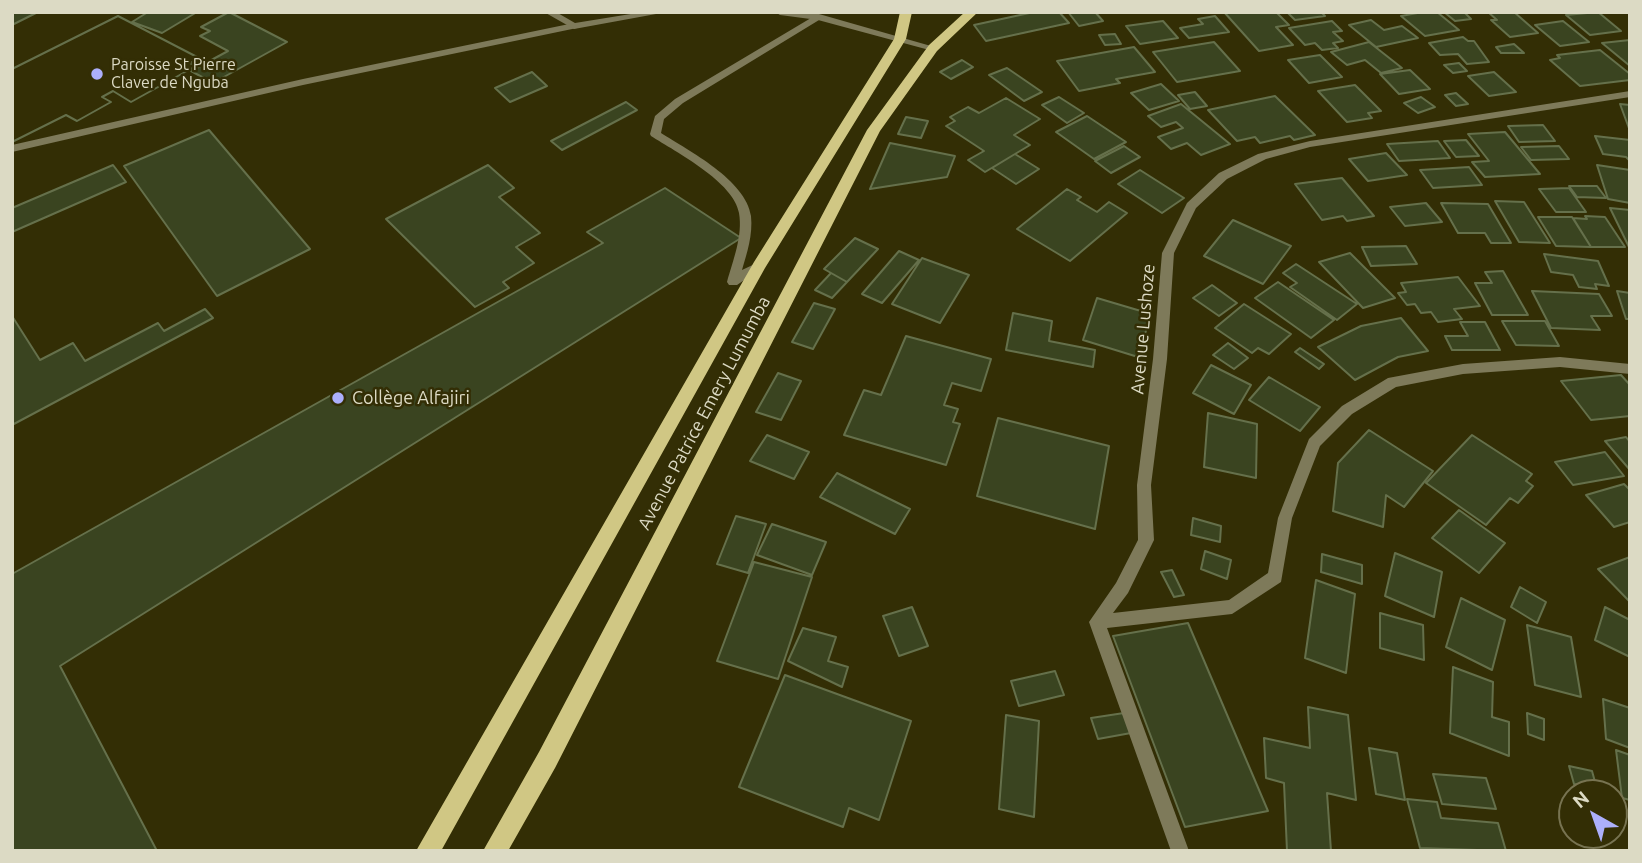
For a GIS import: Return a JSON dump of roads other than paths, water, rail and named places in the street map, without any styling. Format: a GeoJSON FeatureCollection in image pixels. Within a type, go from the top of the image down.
{"type":"FeatureCollection","features":[{"type":"Feature","properties":{"kind":"main road","name":"Avenue Patrice Emery Lumumba"},"geometry":{"type":"LineString","coordinates":[[428,851],[759,266],[900,39],[906,12]]}},
{"type":"Feature","properties":{"kind":"main road","name":"Avenue Patrice Emery Lumumba"},"geometry":{"type":"LineString","coordinates":[[495,851],[547,760],[874,130],[933,48],[972,12]]}},
{"type":"Feature","properties":{"kind":"street"},"geometry":{"type":"LineString","coordinates":[[549,12],[574,26]]}},
{"type":"Feature","properties":{"kind":"street"},"geometry":{"type":"LineString","coordinates":[[12,149],[303,82],[574,26],[662,12]]}},
{"type":"Feature","properties":{"kind":"street"},"geometry":{"type":"LineString","coordinates":[[780,12],[819,17],[933,48]]}},
{"type":"Feature","properties":{"kind":"street"},"geometry":{"type":"LineString","coordinates":[[759,266],[733,282],[744,240],[743,205],[712,171],[655,134],[659,118],[679,101],[819,17]]}},
{"type":"Feature","properties":{"kind":"street","name":"Avenue Lushoze"},"geometry":{"type":"LineString","coordinates":[[1097,622],[1122,588],[1146,540],[1144,485],[1160,359],[1168,253],[1191,206],[1223,176],[1262,156],[1310,144],[1630,94]]}},
{"type":"Feature","properties":{"kind":"street"},"geometry":{"type":"LineString","coordinates":[[1180,851],[1097,622],[1232,607],[1275,577],[1285,518],[1314,443],[1347,411],[1393,382],[1463,369],[1560,362],[1630,369]]}},
{"type":"Feature","properties":{"kind":"place","name":"Paroisse St Pierre Claver de Nguba"},"geometry":{"type":"Point","coordinates":[97,74]}},
{"type":"Feature","properties":{"kind":"place","name":"Collège Alfajiri"},"geometry":{"type":"Point","coordinates":[338,398]}}]}
